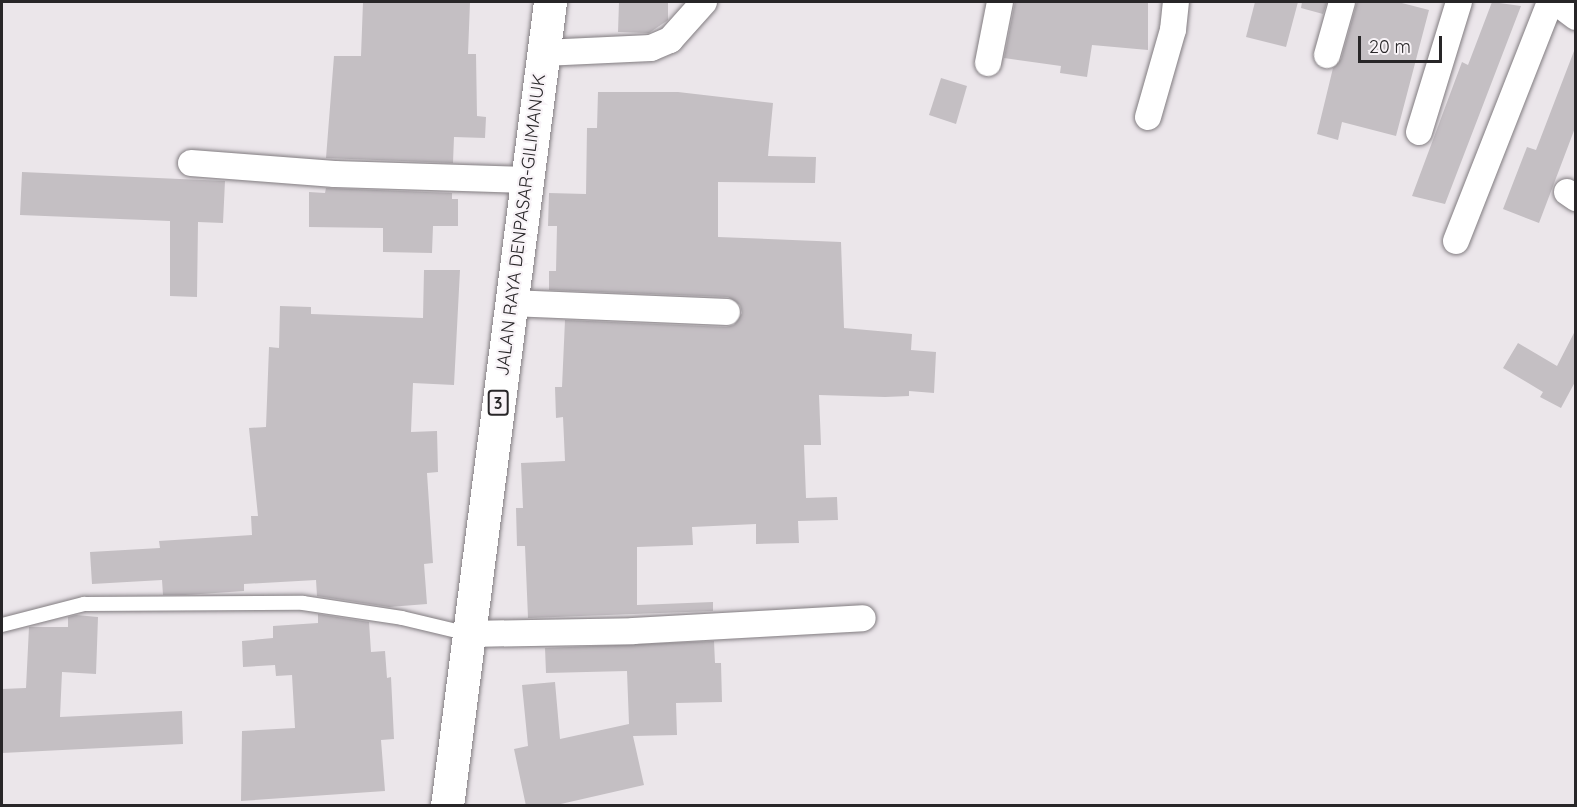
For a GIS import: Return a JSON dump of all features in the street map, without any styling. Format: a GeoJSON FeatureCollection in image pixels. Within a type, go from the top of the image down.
{"type":"FeatureCollection","features":[{"type":"Feature","properties":{"kind":"highway","name":"JALAN RAYA DENPASAR-GILIMANUK"},"geometry":{"type":"LineString","coordinates":[[447,806],[550,2]]}},
{"type":"Feature","properties":{"kind":"street"},"geometry":{"type":"LineString","coordinates":[[543,53],[651,48],[670,40],[704,2]]}},
{"type":"Feature","properties":{"kind":"street"},"geometry":{"type":"LineString","coordinates":[[988,63],[1000,2]]}},
{"type":"Feature","properties":{"kind":"street"},"geometry":{"type":"LineString","coordinates":[[1148,117],[1173,30],[1176,2]]}},
{"type":"Feature","properties":{"kind":"street"},"geometry":{"type":"LineString","coordinates":[[1327,54],[1342,2]]}},
{"type":"Feature","properties":{"kind":"street"},"geometry":{"type":"LineString","coordinates":[[1419,132],[1459,2]]}},
{"type":"Feature","properties":{"kind":"street"},"geometry":{"type":"LineString","coordinates":[[1456,241],[1550,2]]}},
{"type":"Feature","properties":{"kind":"street"},"geometry":{"type":"LineString","coordinates":[[1556,2],[1575,17]]}},
{"type":"Feature","properties":{"kind":"street"},"geometry":{"type":"LineString","coordinates":[[191,163],[335,174],[527,180]]}},
{"type":"Feature","properties":{"kind":"street"},"geometry":{"type":"LineString","coordinates":[[511,303],[728,312]]}},
{"type":"Feature","properties":{"kind":"street"},"geometry":{"type":"LineString","coordinates":[[469,634],[633,631],[863,618]]}},
{"type":"Feature","properties":{"kind":"lane"},"geometry":{"type":"LineString","coordinates":[[2,626],[84,604],[303,603],[402,618],[469,634]]}},
{"type":"Feature","properties":{"kind":"building"},"geometry":{"type":"Polygon","coordinates":[[[363,2],[470,2],[468,54],[476,54],[477,116],[486,117],[485,138],[454,137],[453,163],[326,158],[334,56],[361,56],[363,2]]]}},
{"type":"Feature","properties":{"kind":"building"},"geometry":{"type":"Polygon","coordinates":[[[619,2],[668,2],[668,20],[649,33],[618,32],[619,2]]]}},
{"type":"Feature","properties":{"kind":"building"},"geometry":{"type":"Polygon","coordinates":[[[1015,2],[1148,2],[1148,50],[1092,45],[1087,77],[1060,73],[1061,66],[1004,58],[1015,2]]]}},
{"type":"Feature","properties":{"kind":"building"},"geometry":{"type":"Polygon","coordinates":[[[1255,2],[1298,2],[1286,47],[1246,37],[1255,2]]]}},
{"type":"Feature","properties":{"kind":"building"},"geometry":{"type":"Polygon","coordinates":[[[1302,2],[1327,2],[1323,14],[1301,8],[1302,2]]]}},
{"type":"Feature","properties":{"kind":"building"},"geometry":{"type":"Polygon","coordinates":[[[1357,2],[1398,2],[1429,10],[1396,136],[1342,122],[1338,140],[1317,134],[1333,68],[1341,59],[1357,2]]]}},
{"type":"Feature","properties":{"kind":"building"},"geometry":{"type":"Polygon","coordinates":[[[1492,2],[1521,6],[1445,204],[1412,196],[1462,62],[1468,65],[1492,2]]]}},
{"type":"Feature","properties":{"kind":"building"},"geometry":{"type":"Polygon","coordinates":[[[1574,51],[1575,128],[1539,223],[1503,209],[1527,147],[1536,150],[1574,51]]]}},
{"type":"Feature","properties":{"kind":"building"},"geometry":{"type":"Polygon","coordinates":[[[941,78],[967,86],[956,124],[929,115],[941,78]]]}},
{"type":"Feature","properties":{"kind":"building"},"geometry":{"type":"Polygon","coordinates":[[[598,92],[678,92],[773,103],[768,156],[816,157],[815,183],[718,182],[718,237],[841,242],[844,328],[912,334],[911,350],[936,352],[934,393],[909,391],[909,396],[885,397],[819,395],[821,445],[804,445],[806,498],[837,497],[838,520],[798,521],[799,543],[756,544],[756,524],[692,527],[693,545],[637,547],[637,605],[713,602],[713,611],[528,618],[525,546],[517,546],[516,508],[523,508],[521,463],[565,461],[563,417],[556,418],[555,387],[562,387],[565,320],[726,327],[734,325],[742,313],[740,305],[728,297],[549,290],[549,271],[556,271],[557,226],[548,226],[549,193],[586,194],[587,128],[597,128],[598,92]]]}},
{"type":"Feature","properties":{"kind":"building"},"geometry":{"type":"Polygon","coordinates":[[[22,172],[225,181],[223,223],[198,222],[197,297],[170,296],[170,221],[20,215],[22,172]]]}},
{"type":"Feature","properties":{"kind":"building"},"geometry":{"type":"Polygon","coordinates":[[[326,188],[452,193],[452,199],[458,199],[458,226],[433,226],[432,253],[383,252],[383,228],[309,227],[309,192],[325,193],[326,188]]]}},
{"type":"Feature","properties":{"kind":"building"},"geometry":{"type":"Polygon","coordinates":[[[424,270],[460,270],[454,385],[413,383],[411,432],[437,431],[438,472],[427,473],[433,563],[424,564],[427,604],[389,607],[317,596],[316,580],[244,584],[244,591],[186,595],[163,595],[162,580],[92,584],[90,552],[160,548],[159,541],[252,535],[251,516],[258,516],[249,428],[266,427],[269,347],[279,348],[280,306],[311,307],[311,314],[423,318],[424,270]]]}},
{"type":"Feature","properties":{"kind":"building"},"geometry":{"type":"Polygon","coordinates":[[[1575,331],[1575,382],[1561,408],[1540,397],[1543,392],[1503,368],[1518,343],[1557,366],[1575,331]]]}},
{"type":"Feature","properties":{"kind":"building"},"geometry":{"type":"Polygon","coordinates":[[[318,614],[369,622],[371,652],[385,651],[387,678],[391,677],[394,739],[381,740],[385,791],[241,801],[242,731],[295,728],[292,675],[276,676],[275,665],[243,667],[242,641],[273,638],[273,626],[318,623],[318,614]]]}},
{"type":"Feature","properties":{"kind":"building"},"geometry":{"type":"Polygon","coordinates":[[[76,615],[98,617],[96,674],[62,672],[60,717],[182,711],[183,744],[2,753],[2,689],[26,688],[29,627],[68,627],[68,617],[76,615]]]}},
{"type":"Feature","properties":{"kind":"building"},"geometry":{"type":"Polygon","coordinates":[[[714,641],[715,663],[721,663],[722,702],[676,703],[677,735],[633,736],[644,785],[552,806],[526,806],[514,749],[528,746],[522,685],[555,682],[560,739],[629,724],[627,671],[546,673],[545,648],[714,641]]]}}]}
